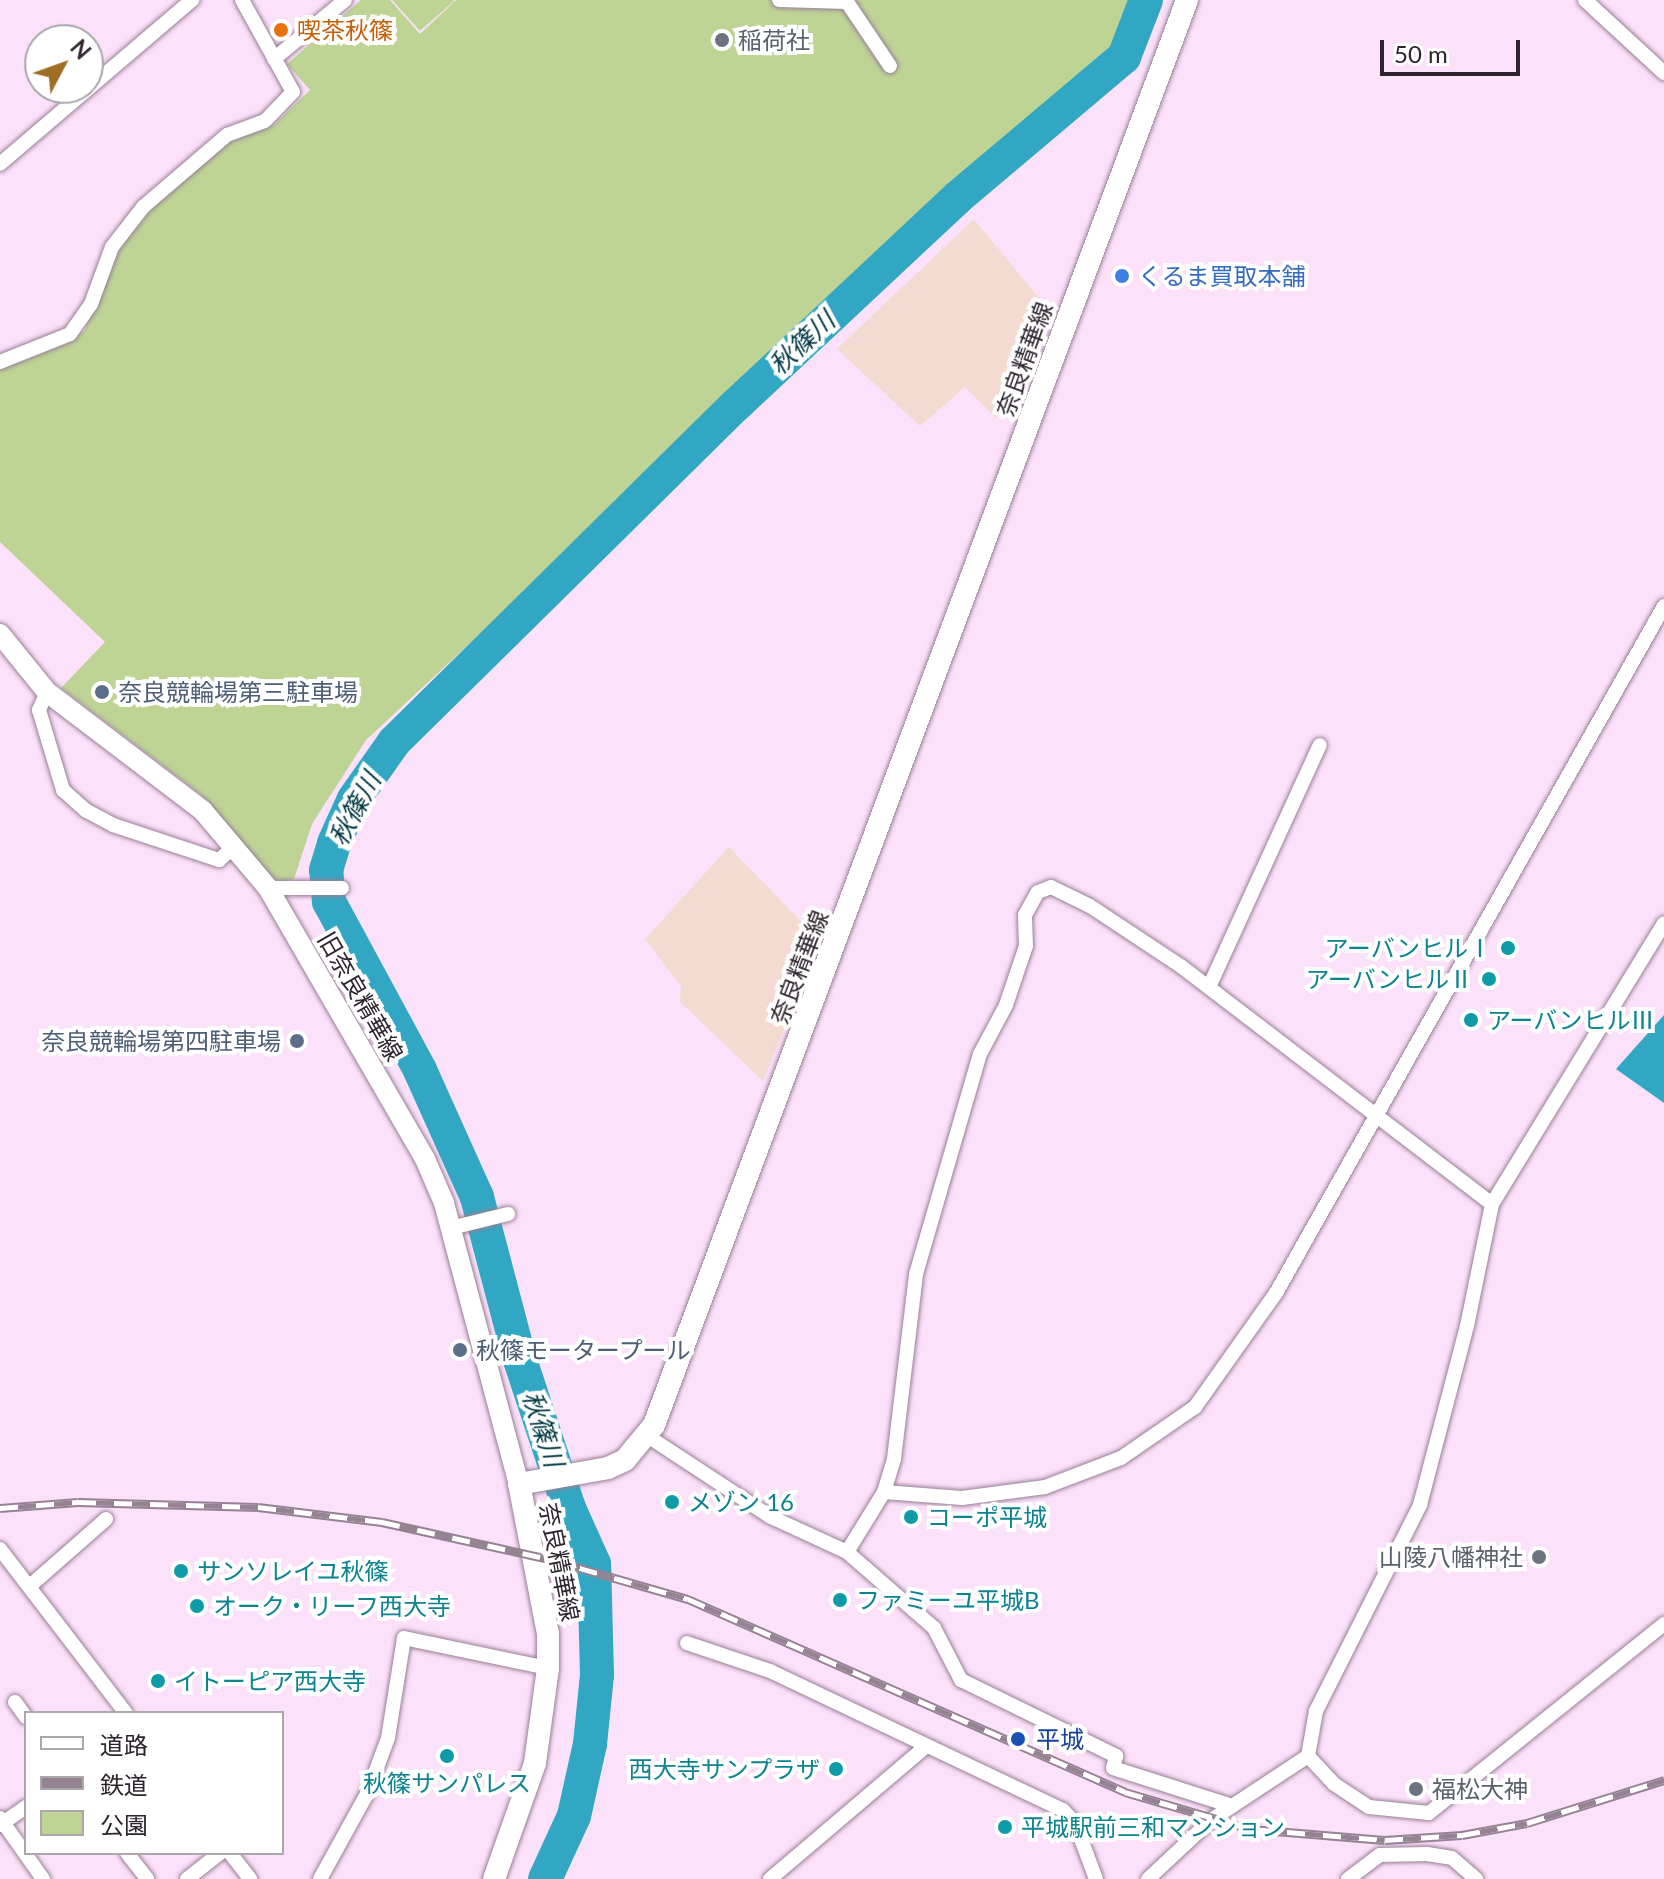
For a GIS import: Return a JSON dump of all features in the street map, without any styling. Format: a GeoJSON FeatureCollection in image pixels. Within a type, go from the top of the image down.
{"type":"FeatureCollection","features":[{"type":"Feature","properties":{"kind":"main road","name":"奈良精華線"},"geometry":{"type":"LineString","coordinates":[[494,1879],[535,1763],[548,1668],[548,1634],[526,1482],[608,1468],[649,1437],[1187,0]]}},
{"type":"Feature","properties":{"kind":"street"},"geometry":{"type":"LineString","coordinates":[[0,164],[192,0]]}},
{"type":"Feature","properties":{"kind":"street"},"geometry":{"type":"LineString","coordinates":[[0,362],[70,334],[91,304],[112,247],[143,207],[227,135],[265,121],[293,92],[242,0]]}},
{"type":"Feature","properties":{"kind":"street"},"geometry":{"type":"LineString","coordinates":[[274,59],[345,0]]}},
{"type":"Feature","properties":{"kind":"street"},"geometry":{"type":"LineString","coordinates":[[779,0],[847,2],[890,66]]}},
{"type":"Feature","properties":{"kind":"street"},"geometry":{"type":"LineString","coordinates":[[1585,0],[1664,73]]}},
{"type":"Feature","properties":{"kind":"street"},"geometry":{"type":"LineString","coordinates":[[884,1492],[962,1498],[1045,1487],[1121,1458],[1195,1407],[1276,1293],[1664,606]]}},
{"type":"Feature","properties":{"kind":"street","name":"旧奈良精華線"},"geometry":{"type":"LineString","coordinates":[[0,634],[47,692],[203,811],[268,888],[425,1159],[451,1228],[526,1482]]}},
{"type":"Feature","properties":{"kind":"street"},"geometry":{"type":"LineString","coordinates":[[47,692],[39,710],[63,790],[85,810],[113,825],[219,860],[234,847]]}},
{"type":"Feature","properties":{"kind":"street"},"geometry":{"type":"LineString","coordinates":[[1209,987],[1320,745]]}},
{"type":"Feature","properties":{"kind":"street"},"geometry":{"type":"LineString","coordinates":[[847,1552],[884,1492],[894,1459],[916,1274],[980,1054],[1006,1005],[1026,946],[1025,915],[1038,892],[1051,887],[1090,906],[1209,987],[1492,1204]]}},
{"type":"Feature","properties":{"kind":"street"},"geometry":{"type":"LineString","coordinates":[[268,888],[342,888]]}},
{"type":"Feature","properties":{"kind":"street"},"geometry":{"type":"LineString","coordinates":[[1148,1879],[1232,1806],[1308,1756],[1316,1711],[1420,1505],[1467,1326],[1492,1204],[1664,923]]}},
{"type":"Feature","properties":{"kind":"street"},"geometry":{"type":"LineString","coordinates":[[451,1228],[508,1214]]}},
{"type":"Feature","properties":{"kind":"street"},"geometry":{"type":"LineString","coordinates":[[649,1437],[771,1517],[847,1552],[934,1628],[961,1680],[1116,1756],[1113,1768],[1232,1806]]}},
{"type":"Feature","properties":{"kind":"street"},"geometry":{"type":"LineString","coordinates":[[31,1585],[106,1519]]}},
{"type":"Feature","properties":{"kind":"street"},"geometry":{"type":"LineString","coordinates":[[0,1549],[31,1585],[125,1711]]}},
{"type":"Feature","properties":{"kind":"street"},"geometry":{"type":"LineString","coordinates":[[1308,1756],[1334,1784],[1369,1807],[1429,1813],[1664,1624]]}},
{"type":"Feature","properties":{"kind":"street"},"geometry":{"type":"LineString","coordinates":[[320,1879],[368,1792],[388,1738],[404,1638],[548,1668]]}},
{"type":"Feature","properties":{"kind":"street"},"geometry":{"type":"LineString","coordinates":[[687,1643],[770,1671],[924,1748],[1063,1810],[1075,1823],[1096,1879]]}},
{"type":"Feature","properties":{"kind":"street"},"geometry":{"type":"LineString","coordinates":[[15,1702],[24,1714]]}},
{"type":"Feature","properties":{"kind":"street"},"geometry":{"type":"LineString","coordinates":[[770,1879],[924,1748]]}},
{"type":"Feature","properties":{"kind":"street"},"geometry":{"type":"LineString","coordinates":[[24,1808],[1,1822],[24,1853]]}},
{"type":"Feature","properties":{"kind":"street"},"geometry":{"type":"LineString","coordinates":[[1348,1879],[1380,1855],[1427,1854],[1452,1858],[1476,1879]]}},
{"type":"Feature","properties":{"kind":"street"},"geometry":{"type":"LineString","coordinates":[[25,1855],[43,1879]]}},
{"type":"Feature","properties":{"kind":"street"},"geometry":{"type":"LineString","coordinates":[[129,1855],[147,1879]]}},
{"type":"Feature","properties":{"kind":"street"},"geometry":{"type":"LineString","coordinates":[[187,1879],[217,1855]]}},
{"type":"Feature","properties":{"kind":"street"},"geometry":{"type":"LineString","coordinates":[[232,1855],[250,1879]]}},
{"type":"Feature","properties":{"kind":"shaded area"},"geometry":{"type":"Polygon","coordinates":[[[974,219],[1042,302],[996,418],[965,387],[920,426],[837,349],[974,219]]]}},
{"type":"Feature","properties":{"kind":"shaded area"},"geometry":{"type":"Polygon","coordinates":[[[729,847],[820,941],[763,1081],[680,1002],[681,986],[645,939],[729,847]]]}},
{"type":"Feature","properties":{"kind":"green space"},"geometry":{"type":"Polygon","coordinates":[[[361,0],[390,0],[420,34],[456,0],[1132,0],[1116,50],[1105,65],[993,157],[366,740],[312,824],[294,879],[275,883],[200,794],[61,688],[105,642],[0,542],[0,367],[74,339],[85,330],[118,252],[148,208],[237,135],[274,125],[310,90],[287,64],[361,0]]]}},
{"type":"Feature","properties":{"kind":"green space"},"geometry":{"type":"Polygon","coordinates":[[[392,0],[453,0],[454,1],[420,31],[392,0]]]}},
{"type":"Feature","properties":{"kind":"water"},"geometry":{"type":"Polygon","coordinates":[[[1664,1015],[1664,1103],[1616,1069],[1664,1015]]]}},
{"type":"Feature","properties":{"kind":"waterway","name":"秋篠川"},"geometry":{"type":"LineString","coordinates":[[545,1879],[574,1816],[590,1744],[597,1675],[594,1564],[569,1508],[520,1360],[477,1197],[420,1070],[329,902],[326,870],[334,843],[354,799],[394,742],[736,405],[957,198],[1124,57],[1146,0]]}},
{"type":"Feature","properties":{"kind":"railway"},"geometry":{"type":"LineString","coordinates":[[0,1508],[78,1502],[258,1507],[382,1522],[545,1558],[688,1599],[1125,1792],[1251,1829],[1385,1840],[1462,1835],[1527,1823],[1664,1780]]}},
{"type":"Feature","properties":{"kind":"place","name":"喫茶秋篠"},"geometry":{"type":"Point","coordinates":[281,30]}},
{"type":"Feature","properties":{"kind":"place","name":"稲荷社"},"geometry":{"type":"Point","coordinates":[722,40]}},
{"type":"Feature","properties":{"kind":"place","name":"くるま買取本舗"},"geometry":{"type":"Point","coordinates":[1122,276]}},
{"type":"Feature","properties":{"kind":"place","name":"奈良競輪場第三駐車場"},"geometry":{"type":"Point","coordinates":[102,692]}},
{"type":"Feature","properties":{"kind":"place","name":"アーバンヒルⅠ"},"geometry":{"type":"Point","coordinates":[1508,948]}},
{"type":"Feature","properties":{"kind":"place","name":"アーバンヒルⅡ"},"geometry":{"type":"Point","coordinates":[1489,979]}},
{"type":"Feature","properties":{"kind":"place","name":"アーバンヒルⅢ"},"geometry":{"type":"Point","coordinates":[1471,1020]}},
{"type":"Feature","properties":{"kind":"place","name":"奈良競輪場第四駐車場"},"geometry":{"type":"Point","coordinates":[297,1041]}},
{"type":"Feature","properties":{"kind":"place","name":"秋篠モータープール"},"geometry":{"type":"Point","coordinates":[460,1350]}},
{"type":"Feature","properties":{"kind":"place","name":"メゾン 16"},"geometry":{"type":"Point","coordinates":[672,1502]}},
{"type":"Feature","properties":{"kind":"place","name":"コーポ平城"},"geometry":{"type":"Point","coordinates":[911,1517]}},
{"type":"Feature","properties":{"kind":"place","name":"山陵八幡神社"},"geometry":{"type":"Point","coordinates":[1539,1557]}},
{"type":"Feature","properties":{"kind":"place","name":"サンソレイユ秋篠"},"geometry":{"type":"Point","coordinates":[181,1571]}},
{"type":"Feature","properties":{"kind":"place","name":"ファミーユ平城B"},"geometry":{"type":"Point","coordinates":[840,1600]}},
{"type":"Feature","properties":{"kind":"place","name":"オーク・リーフ西大寺"},"geometry":{"type":"Point","coordinates":[197,1606]}},
{"type":"Feature","properties":{"kind":"place","name":"イトーピア西大寺"},"geometry":{"type":"Point","coordinates":[158,1681]}},
{"type":"Feature","properties":{"kind":"place","name":"平城"},"geometry":{"type":"Point","coordinates":[1018,1739]}},
{"type":"Feature","properties":{"kind":"place","name":"秋篠サンパレス"},"geometry":{"type":"Point","coordinates":[447,1756]}},
{"type":"Feature","properties":{"kind":"place","name":"西大寺サンプラザ"},"geometry":{"type":"Point","coordinates":[836,1769]}},
{"type":"Feature","properties":{"kind":"place","name":"福松大神"},"geometry":{"type":"Point","coordinates":[1416,1789]}},
{"type":"Feature","properties":{"kind":"place","name":"平城駅前三和マンション"},"geometry":{"type":"Point","coordinates":[1005,1827]}}]}
